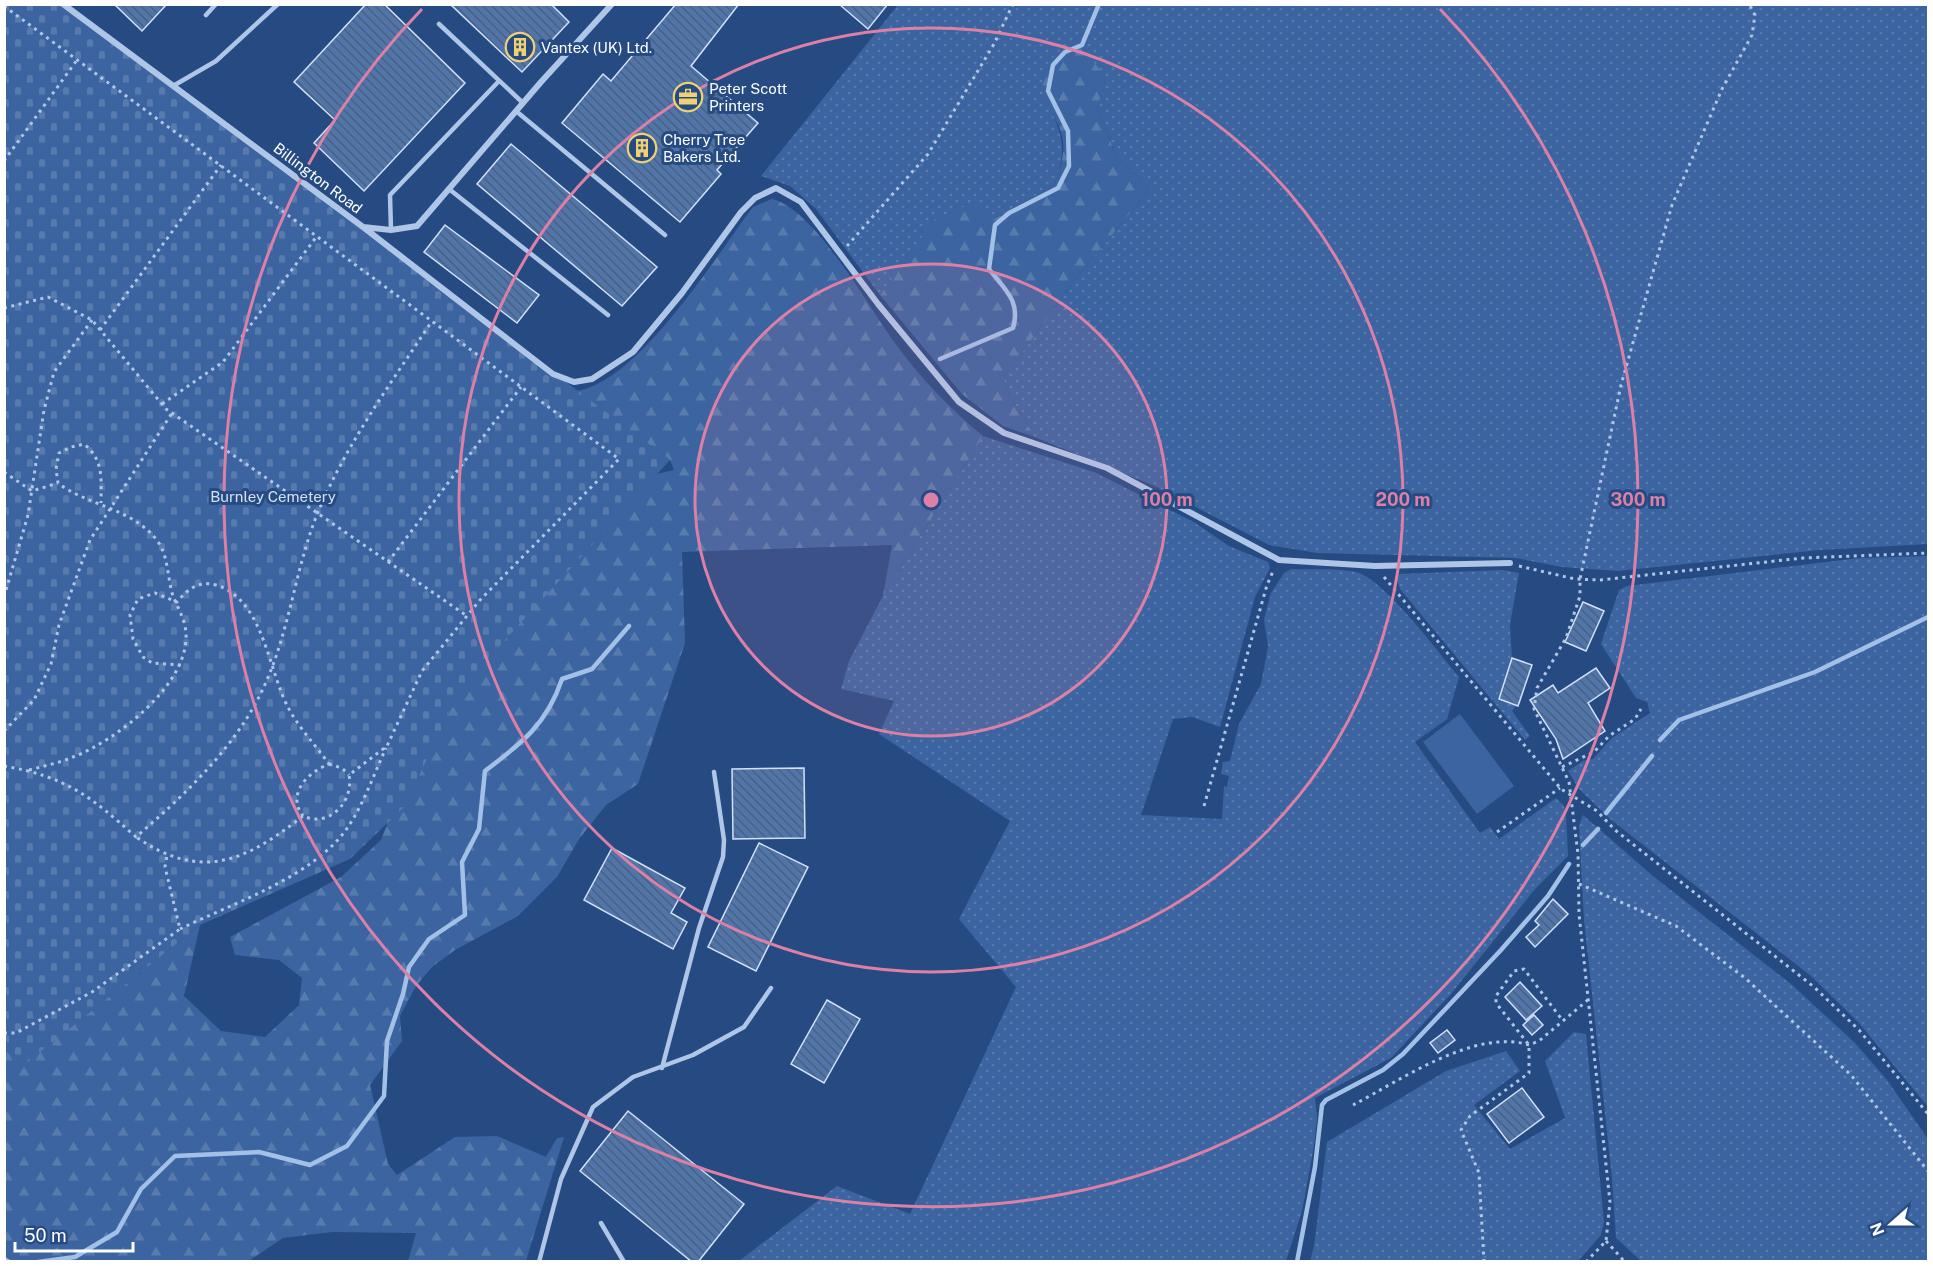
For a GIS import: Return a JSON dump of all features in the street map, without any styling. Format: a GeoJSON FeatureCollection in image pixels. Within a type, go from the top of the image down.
{"type":"FeatureCollection","features":[{"type":"Feature","properties":{"kind":"street","name":"Billington Road"},"geometry":{"type":"LineString","coordinates":[[63,4],[363,227],[391,230],[417,226],[612,4]]}},
{"type":"Feature","properties":{"kind":"street"},"geometry":{"type":"LineString","coordinates":[[363,227],[553,374],[574,382],[592,379],[633,351],[755,198],[777,188],[801,202],[959,402],[1004,432],[1107,468],[1279,560],[1375,567],[1510,563]]}},
{"type":"Feature","properties":{"kind":"lane"},"geometry":{"type":"LineString","coordinates":[[206,15],[216,4]]}},
{"type":"Feature","properties":{"kind":"lane"},"geometry":{"type":"LineString","coordinates":[[173,86],[216,61],[278,4]]}},
{"type":"Feature","properties":{"kind":"lane"},"geometry":{"type":"LineString","coordinates":[[439,24],[523,103]]}},
{"type":"Feature","properties":{"kind":"lane"},"geometry":{"type":"LineString","coordinates":[[391,230],[390,195],[498,81]]}},
{"type":"Feature","properties":{"kind":"lane"},"geometry":{"type":"LineString","coordinates":[[516,111],[665,235]]}},
{"type":"Feature","properties":{"kind":"lane"},"geometry":{"type":"LineString","coordinates":[[449,189],[608,315]]}},
{"type":"Feature","properties":{"kind":"lane"},"geometry":{"type":"LineString","coordinates":[[662,1068],[699,928],[723,857],[724,840],[714,772]]}},
{"type":"Feature","properties":{"kind":"lane"},"geometry":{"type":"LineString","coordinates":[[539,1262],[561,1179],[593,1107],[633,1077],[662,1068],[722,1041],[744,1027],[771,988]]}},
{"type":"Feature","properties":{"kind":"lane"},"geometry":{"type":"LineString","coordinates":[[601,1223],[624,1262]]}},
{"type":"Feature","properties":{"kind":"path"},"geometry":{"type":"LineString","coordinates":[[840,254],[928,154],[994,44],[1013,4]]}},
{"type":"Feature","properties":{"kind":"path"},"geometry":{"type":"LineString","coordinates":[[1586,1262],[1606,1241],[1610,1202],[1579,914],[1579,884],[1569,782],[1534,709],[1537,688],[1566,638],[1580,596],[1580,579],[1621,385],[1672,205],[1722,89],[1752,35],[1755,15],[1749,4]]}},
{"type":"Feature","properties":{"kind":"path"},"geometry":{"type":"LineString","coordinates":[[4,6],[619,459],[467,616],[422,671],[361,806],[347,829],[318,859],[291,875],[180,929],[83,998],[16,1033],[4,1033]]}},
{"type":"Feature","properties":{"kind":"path"},"geometry":{"type":"LineString","coordinates":[[4,161],[77,60]]}},
{"type":"Feature","properties":{"kind":"path"},"geometry":{"type":"LineString","coordinates":[[100,330],[221,165]]}},
{"type":"Feature","properties":{"kind":"path"},"geometry":{"type":"LineString","coordinates":[[162,404],[223,362],[317,236]]}},
{"type":"Feature","properties":{"kind":"path"},"geometry":{"type":"LineString","coordinates":[[4,308],[48,297],[92,320],[172,413],[467,616]]}},
{"type":"Feature","properties":{"kind":"path"},"geometry":{"type":"LineString","coordinates":[[4,597],[28,515],[44,410],[54,372],[92,320]]}},
{"type":"Feature","properties":{"kind":"path"},"geometry":{"type":"LineString","coordinates":[[136,837],[203,774],[246,721],[267,680],[318,513],[351,444],[432,321]]}},
{"type":"Feature","properties":{"kind":"path"},"geometry":{"type":"LineString","coordinates":[[388,562],[521,387]]}},
{"type":"Feature","properties":{"kind":"path"},"geometry":{"type":"LineString","coordinates":[[4,731],[34,700],[51,664],[59,625],[90,540],[172,413]]}},
{"type":"Feature","properties":{"kind":"path"},"geometry":{"type":"LineString","coordinates":[[28,771],[74,757],[120,731],[150,705],[181,665],[186,640],[183,614],[156,540],[111,508],[75,496],[58,483],[56,468],[58,453],[84,444],[93,451],[100,463],[101,503]]}},
{"type":"Feature","properties":{"kind":"path"},"geometry":{"type":"LineString","coordinates":[[4,472],[32,491]]}},
{"type":"Feature","properties":{"kind":"path"},"geometry":{"type":"LineString","coordinates":[[32,491],[58,483]]}},
{"type":"Feature","properties":{"kind":"path"},"geometry":{"type":"LineString","coordinates":[[1510,563],[1580,579],[1600,580],[1803,558],[1929,553]]}},
{"type":"Feature","properties":{"kind":"path"},"geometry":{"type":"LineString","coordinates":[[1204,806],[1267,585],[1279,560]]}},
{"type":"Feature","properties":{"kind":"path"},"geometry":{"type":"LineString","coordinates":[[1375,567],[1454,658],[1560,789],[1597,811],[1615,830],[1814,987],[1859,1030],[1929,1114]]}},
{"type":"Feature","properties":{"kind":"path"},"geometry":{"type":"LineString","coordinates":[[177,602],[189,588],[207,582],[226,588],[244,602],[272,662],[290,710],[329,764],[342,768],[349,775],[352,788],[345,804],[328,816],[311,820],[303,816],[296,807],[296,795],[314,770],[329,764]]}},
{"type":"Feature","properties":{"kind":"path"},"geometry":{"type":"LineString","coordinates":[[177,602],[155,593],[138,599],[130,615],[132,639],[143,657],[152,663],[181,665]]}},
{"type":"Feature","properties":{"kind":"path"},"geometry":{"type":"LineString","coordinates":[[1562,767],[1594,752],[1609,736],[1635,719],[1641,709]]}},
{"type":"Feature","properties":{"kind":"path"},"geometry":{"type":"LineString","coordinates":[[349,775],[387,746]]}},
{"type":"Feature","properties":{"kind":"path"},"geometry":{"type":"LineString","coordinates":[[4,766],[52,776],[97,802],[136,837],[178,860],[208,863],[242,855],[271,841],[303,816]]}},
{"type":"Feature","properties":{"kind":"path"},"geometry":{"type":"LineString","coordinates":[[1497,832],[1560,789]]}},
{"type":"Feature","properties":{"kind":"path"},"geometry":{"type":"LineString","coordinates":[[167,855],[165,867],[180,929]]}},
{"type":"Feature","properties":{"kind":"path"},"geometry":{"type":"LineString","coordinates":[[1579,884],[1676,926],[1745,978],[1851,1075],[1929,1171]]}},
{"type":"Feature","properties":{"kind":"path"},"geometry":{"type":"LineString","coordinates":[[1484,1262],[1479,1173],[1461,1130],[1470,1116],[1529,1073],[1529,1045],[1496,1003],[1496,996],[1514,971],[1524,969],[1563,1021]]}},
{"type":"Feature","properties":{"kind":"path"},"geometry":{"type":"LineString","coordinates":[[1353,1104],[1472,1046],[1516,1041],[1529,1045],[1539,1041],[1589,999]]}},
{"type":"Feature","properties":{"kind":"path"},"geometry":{"type":"LineString","coordinates":[[1606,1241],[1623,1261]]}},
{"type":"Feature","properties":{"kind":"green space","name":"Burnley Cemetery"},"geometry":{"type":"Polygon","coordinates":[[[4,5],[63,5],[670,460],[459,690],[405,806],[350,859],[200,925],[21,1067],[4,1037],[4,5]]]}},
{"type":"Feature","properties":{"kind":"green space"},"geometry":{"type":"Polygon","coordinates":[[[898,5],[1928,5],[1928,544],[1820,550],[1618,571],[1562,567],[1515,558],[1317,553],[1269,545],[1157,487],[1032,436],[1005,385],[1004,378],[1073,282],[1150,189],[1115,154],[1098,106],[1106,78],[1043,93],[1061,138],[1061,159],[1054,185],[991,221],[935,220],[880,295],[816,209],[790,186],[761,176],[898,5]]]}},
{"type":"Feature","properties":{"kind":"green space"},"geometry":{"type":"Polygon","coordinates":[[[1078,41],[1106,78],[1098,106],[1115,154],[1150,189],[1073,282],[1004,378],[1005,385],[1032,436],[1003,426],[962,394],[880,295],[934,220],[972,203],[991,221],[1054,185],[1062,161],[1063,142],[1043,93],[1043,75],[1046,67],[1056,55],[1078,41]]]}},
{"type":"Feature","properties":{"kind":"green space"},"geometry":{"type":"Polygon","coordinates":[[[772,199],[788,206],[823,239],[915,369],[947,404],[983,436],[883,596],[892,545],[682,552],[685,643],[638,784],[606,805],[579,839],[557,877],[518,916],[455,950],[432,967],[416,986],[400,1016],[402,1041],[370,1085],[388,1164],[397,1175],[455,1137],[497,1136],[546,1157],[557,1138],[564,1137],[526,1261],[408,1261],[416,1233],[332,1232],[283,1238],[249,1261],[5,1261],[4,1037],[21,1066],[200,925],[184,996],[221,1031],[265,1037],[299,1005],[302,978],[279,960],[235,955],[230,937],[341,877],[381,840],[449,662],[638,478],[674,470],[670,460],[576,391],[600,383],[625,365],[650,342],[697,285],[753,207],[772,199]]]}},
{"type":"Feature","properties":{"kind":"green space"},"geometry":{"type":"Polygon","coordinates":[[[983,436],[1094,472],[1194,522],[1229,546],[1268,562],[1270,568],[1255,597],[1220,727],[1192,717],[1173,719],[1141,815],[1222,819],[1224,786],[1227,787],[1229,776],[1221,774],[1223,762],[1230,761],[1239,724],[1261,684],[1268,647],[1264,619],[1271,593],[1284,573],[1291,569],[1348,571],[1367,577],[1410,618],[1459,677],[1447,719],[1415,742],[1480,833],[1490,827],[1499,839],[1556,798],[1564,806],[1568,856],[1535,889],[1451,994],[1391,1058],[1315,1098],[1317,1118],[1314,1146],[1302,1211],[1286,1261],[739,1261],[837,1186],[910,1214],[1016,987],[959,919],[1010,821],[879,734],[894,701],[841,689],[849,661],[883,596],[983,436]]]}},
{"type":"Feature","properties":{"kind":"green space"},"geometry":{"type":"Polygon","coordinates":[[[1928,556],[1928,1107],[1859,1023],[1811,976],[1610,819],[1579,789],[1568,771],[1583,761],[1593,759],[1612,738],[1650,713],[1647,702],[1636,698],[1601,644],[1619,590],[1627,586],[1860,558],[1928,556]]]}},
{"type":"Feature","properties":{"kind":"green space"},"geometry":{"type":"Polygon","coordinates":[[[1503,570],[1519,573],[1510,625],[1512,657],[1498,700],[1516,706],[1512,711],[1530,736],[1525,740],[1400,589],[1396,577],[1398,574],[1503,570]]]}},
{"type":"Feature","properties":{"kind":"green space"},"geometry":{"type":"Polygon","coordinates":[[[1460,714],[1514,786],[1477,814],[1423,742],[1460,714]]]}},
{"type":"Feature","properties":{"kind":"green space"},"geometry":{"type":"Polygon","coordinates":[[[1583,815],[1653,876],[1791,984],[1855,1043],[1887,1080],[1928,1139],[1928,1261],[1641,1261],[1616,1238],[1612,1178],[1584,920],[1579,826],[1583,815]]]}},
{"type":"Feature","properties":{"kind":"green space"},"geometry":{"type":"Polygon","coordinates":[[[1574,1032],[1586,1034],[1604,1222],[1601,1235],[1578,1261],[1310,1261],[1314,1246],[1327,1142],[1446,1071],[1506,1051],[1520,1071],[1474,1105],[1510,1149],[1565,1118],[1545,1061],[1574,1032]]]}},
{"type":"Feature","properties":{"kind":"building"},"geometry":{"type":"Polygon","coordinates":[[[114,4],[167,4],[142,31],[114,4]]]}},
{"type":"Feature","properties":{"kind":"building"},"geometry":{"type":"Polygon","coordinates":[[[366,4],[384,4],[465,83],[364,191],[314,143],[335,120],[294,82],[366,4]]]}},
{"type":"Feature","properties":{"kind":"building","name":"Vantex (UK) Ltd."},"geometry":{"type":"Polygon","coordinates":[[[450,4],[551,4],[569,22],[522,72],[450,4]]]}},
{"type":"Feature","properties":{"kind":"building"},"geometry":{"type":"Polygon","coordinates":[[[676,4],[739,4],[691,66],[758,123],[717,170],[721,174],[680,222],[562,123],[603,74],[611,81],[676,4]]]}},
{"type":"Feature","properties":{"kind":"building"},"geometry":{"type":"Polygon","coordinates":[[[839,4],[888,4],[868,29],[839,4]]]}},
{"type":"Feature","properties":{"kind":"building"},"geometry":{"type":"Polygon","coordinates":[[[511,144],[657,267],[622,306],[477,184],[511,144]]]}},
{"type":"Feature","properties":{"kind":"building"},"geometry":{"type":"Polygon","coordinates":[[[445,225],[539,295],[517,323],[424,252],[445,225]]]}},
{"type":"Feature","properties":{"kind":"building"},"geometry":{"type":"Polygon","coordinates":[[[1583,602],[1604,611],[1586,651],[1565,642],[1583,602]]]}},
{"type":"Feature","properties":{"kind":"building"},"geometry":{"type":"Polygon","coordinates":[[[1512,658],[1532,665],[1518,706],[1499,699],[1512,658]]]}},
{"type":"Feature","properties":{"kind":"building"},"geometry":{"type":"Polygon","coordinates":[[[1596,668],[1610,688],[1588,703],[1605,731],[1563,759],[1556,739],[1530,700],[1553,685],[1558,693],[1596,668]]]}},
{"type":"Feature","properties":{"kind":"building"},"geometry":{"type":"Polygon","coordinates":[[[804,768],[805,838],[733,839],[732,769],[804,768]]]}},
{"type":"Feature","properties":{"kind":"building"},"geometry":{"type":"Polygon","coordinates":[[[759,843],[808,867],[756,971],[708,947],[759,843]]]}},
{"type":"Feature","properties":{"kind":"building"},"geometry":{"type":"Polygon","coordinates":[[[612,848],[685,888],[671,913],[687,922],[673,949],[584,900],[612,848]]]}},
{"type":"Feature","properties":{"kind":"building"},"geometry":{"type":"Polygon","coordinates":[[[1553,899],[1568,914],[1535,947],[1526,937],[1539,925],[1535,921],[1553,899]]]}},
{"type":"Feature","properties":{"kind":"building"},"geometry":{"type":"Polygon","coordinates":[[[1520,982],[1542,1006],[1526,1020],[1505,997],[1520,982]]]}},
{"type":"Feature","properties":{"kind":"building"},"geometry":{"type":"Polygon","coordinates":[[[827,1000],[860,1019],[824,1083],[791,1064],[827,1000]]]}},
{"type":"Feature","properties":{"kind":"building"},"geometry":{"type":"Polygon","coordinates":[[[1534,1015],[1543,1025],[1532,1035],[1523,1025],[1534,1015]]]}},
{"type":"Feature","properties":{"kind":"building"},"geometry":{"type":"Polygon","coordinates":[[[1447,1030],[1455,1040],[1438,1053],[1430,1043],[1447,1030]]]}},
{"type":"Feature","properties":{"kind":"building"},"geometry":{"type":"Polygon","coordinates":[[[1522,1088],[1544,1117],[1509,1143],[1487,1114],[1522,1088]]]}},
{"type":"Feature","properties":{"kind":"building"},"geometry":{"type":"Polygon","coordinates":[[[628,1111],[744,1204],[698,1262],[692,1262],[580,1171],[628,1111]]]}},
{"type":"Feature","properties":{"kind":"waterway"},"geometry":{"type":"LineString","coordinates":[[940,359],[1013,328],[1015,319],[1013,303],[989,269],[995,225],[1009,213],[1058,188],[1069,166],[1068,131],[1048,91],[1053,65],[1065,52],[1082,45],[1099,4]]}},
{"type":"Feature","properties":{"kind":"waterway"},"geometry":{"type":"LineString","coordinates":[[1660,740],[1679,720],[1815,672],[1928,617]]}},
{"type":"Feature","properties":{"kind":"waterway"},"geometry":{"type":"LineString","coordinates":[[38,1262],[75,1257],[117,1232],[141,1189],[175,1156],[259,1152],[310,1165],[347,1146],[384,1096],[387,1041],[403,994],[409,967],[429,939],[465,915],[462,862],[479,829],[485,771],[511,751],[541,721],[562,679],[592,669],[629,626]]}},
{"type":"Feature","properties":{"kind":"waterway"},"geometry":{"type":"LineString","coordinates":[[1606,813],[1652,756]]}},
{"type":"Feature","properties":{"kind":"waterway"},"geometry":{"type":"LineString","coordinates":[[1583,845],[1598,829]]}},
{"type":"Feature","properties":{"kind":"waterway"},"geometry":{"type":"LineString","coordinates":[[1297,1262],[1315,1167],[1322,1105],[1326,1100],[1383,1070],[1403,1054],[1501,950],[1548,896],[1569,864]]}},
{"type":"Feature","properties":{"kind":"waterway"},"geometry":{"type":"LineString","coordinates":[[4,1259],[9,1262]]}},
{"type":"Feature","properties":{"kind":"place","name":"Vantex (UK) Ltd."},"geometry":{"type":"Point","coordinates":[520,47]}},
{"type":"Feature","properties":{"kind":"place","name":"Peter Scott Printers"},"geometry":{"type":"Point","coordinates":[688,97]}},
{"type":"Feature","properties":{"kind":"place","name":"Cherry Tree Bakers Ltd."},"geometry":{"type":"Point","coordinates":[642,148]}}]}
